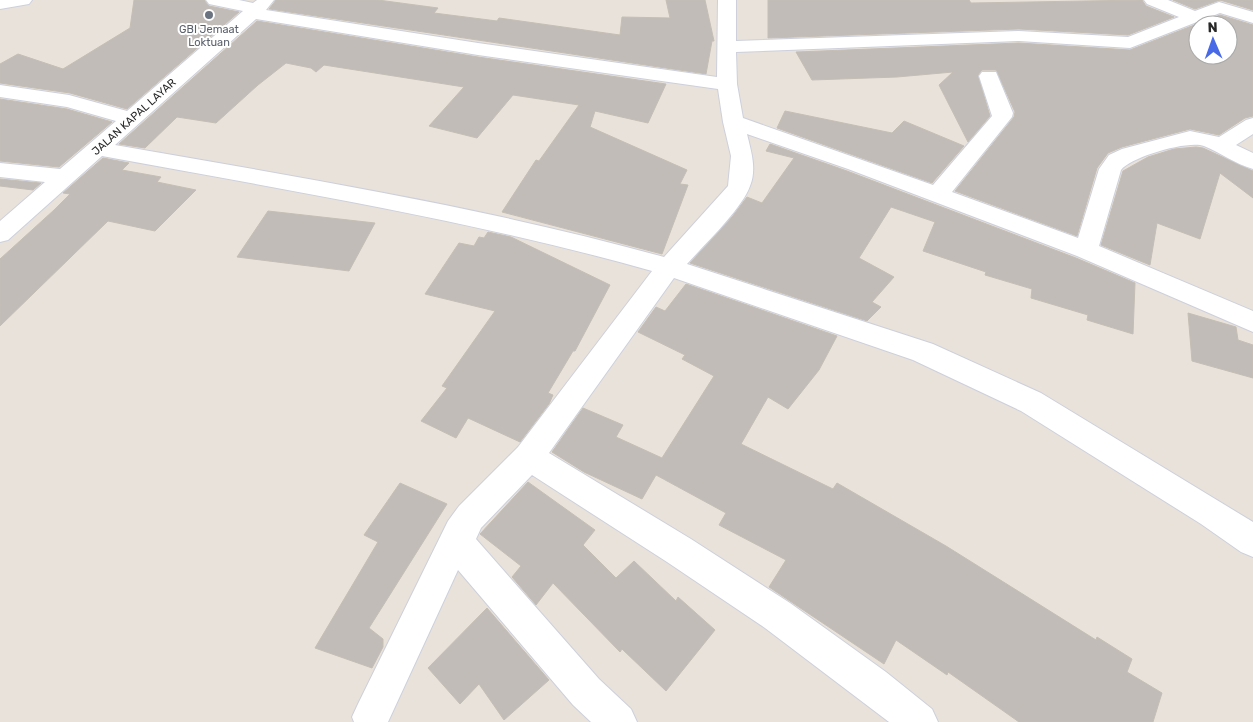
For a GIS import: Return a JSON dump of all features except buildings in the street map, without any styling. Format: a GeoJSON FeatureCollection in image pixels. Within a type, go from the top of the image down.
{"type":"FeatureCollection","features":[{"type":"Feature","properties":{"kind":"street"},"geometry":{"type":"LineString","coordinates":[[0,4],[23,0]]}},
{"type":"Feature","properties":{"kind":"street"},"geometry":{"type":"LineString","coordinates":[[215,0],[469,48],[727,84]]}},
{"type":"Feature","properties":{"kind":"street"},"geometry":{"type":"LineString","coordinates":[[371,717],[460,532],[470,516],[529,457],[668,267],[728,204],[739,187],[742,172],[742,156],[733,122],[727,84],[728,0]]}},
{"type":"Feature","properties":{"kind":"street"},"geometry":{"type":"LineString","coordinates":[[1154,0],[1190,15]]}},
{"type":"Feature","properties":{"kind":"street","name":"JALAN KAPAL LAYAR"},"geometry":{"type":"LineString","coordinates":[[0,234],[258,7]]}},
{"type":"Feature","properties":{"kind":"street"},"geometry":{"type":"LineString","coordinates":[[1200,15],[1219,7],[1253,18]]}},
{"type":"Feature","properties":{"kind":"street"},"geometry":{"type":"LineString","coordinates":[[727,46],[1019,36],[1130,43],[1188,20]]}},
{"type":"Feature","properties":{"kind":"street"},"geometry":{"type":"LineString","coordinates":[[937,195],[1002,117],[1003,113],[989,76]]}},
{"type":"Feature","properties":{"kind":"street"},"geometry":{"type":"LineString","coordinates":[[0,91],[69,101],[132,119]]}},
{"type":"Feature","properties":{"kind":"street"},"geometry":{"type":"LineString","coordinates":[[733,122],[856,164],[1086,250],[1253,322]]}},
{"type":"Feature","properties":{"kind":"street"},"geometry":{"type":"LineString","coordinates":[[1221,146],[1253,124]]}},
{"type":"Feature","properties":{"kind":"street"},"geometry":{"type":"LineString","coordinates":[[1086,250],[1110,169],[1117,160],[1143,149],[1190,137],[1208,140],[1253,162]]}},
{"type":"Feature","properties":{"kind":"street"},"geometry":{"type":"LineString","coordinates":[[98,149],[312,187],[574,240],[668,267],[923,352],[1031,402],[1212,513],[1253,541]]}},
{"type":"Feature","properties":{"kind":"street"},"geometry":{"type":"LineString","coordinates":[[0,170],[65,178]]}},
{"type":"Feature","properties":{"kind":"street"},"geometry":{"type":"LineString","coordinates":[[529,457],[683,552],[868,679],[919,722]]}},
{"type":"Feature","properties":{"kind":"street"},"geometry":{"type":"LineString","coordinates":[[460,532],[460,542],[468,556],[586,692],[618,722]]}},
{"type":"Feature","properties":{"kind":"place","name":"GBI Jemaat Loktuan"},"geometry":{"type":"Point","coordinates":[209,15]}}]}
